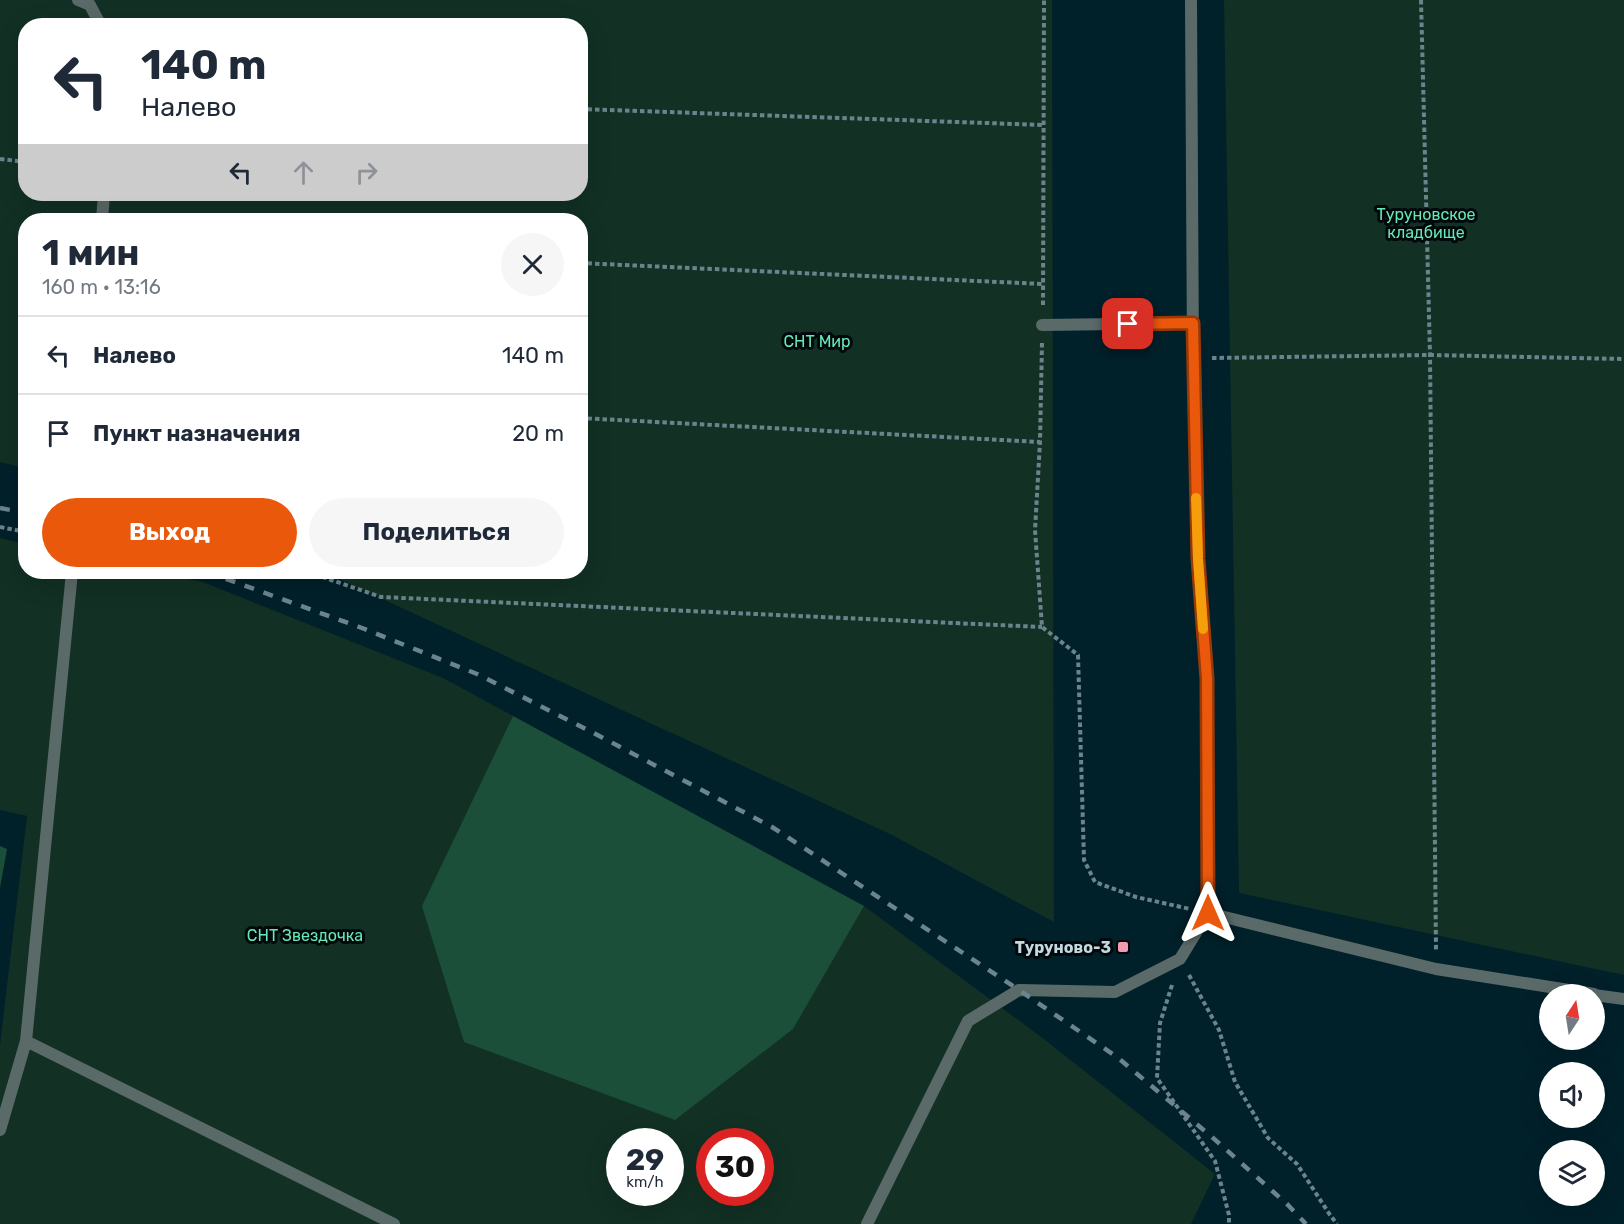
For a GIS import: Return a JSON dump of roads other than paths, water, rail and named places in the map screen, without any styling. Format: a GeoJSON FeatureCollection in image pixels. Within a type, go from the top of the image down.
{"type":"FeatureCollection","features":[{"type":"Feature","properties":{"kind":"street"},"geometry":{"type":"LineString","coordinates":[[78,0],[90,5],[97,18]]}},
{"type":"Feature","properties":{"kind":"street"},"geometry":{"type":"LineString","coordinates":[[867,1224],[968,1021],[1019,990],[1115,992],[1180,958],[1208,913],[1207,679],[1198,559],[1193,357],[1191,0]]}},
{"type":"Feature","properties":{"kind":"street"},"geometry":{"type":"LineString","coordinates":[[1042,325],[1193,323]]}},
{"type":"Feature","properties":{"kind":"street"},"geometry":{"type":"LineString","coordinates":[[0,1130],[26,1041],[71,579]]}},
{"type":"Feature","properties":{"kind":"street"},"geometry":{"type":"LineString","coordinates":[[1208,913],[1436,969],[1539,986]]}},
{"type":"Feature","properties":{"kind":"street"},"geometry":{"type":"LineString","coordinates":[[1605,996],[1624,999]]}},
{"type":"Feature","properties":{"kind":"street"},"geometry":{"type":"LineString","coordinates":[[26,1041],[394,1224]]}},
{"type":"Feature","properties":{"kind":"railway"},"geometry":{"type":"LineString","coordinates":[[0,508],[18,511]]}},
{"type":"Feature","properties":{"kind":"railway"},"geometry":{"type":"LineString","coordinates":[[226,579],[362,628],[477,674],[772,827],[1117,1057],[1212,1137],[1306,1224]]}},
{"type":"Feature","properties":{"kind":"place","name":"Туруново-3"},"geometry":{"type":"Point","coordinates":[1123,947]}},
{"type":"Feature","properties":{"kind":"park label","name":"Туруновское кладбище"},"geometry":{"type":"Point","coordinates":[1426,223]}},
{"type":"Feature","properties":{"kind":"park label","name":"СНТ Мир"},"geometry":{"type":"Point","coordinates":[817,341]}},
{"type":"Feature","properties":{"kind":"park label","name":"СНТ Звездочка"},"geometry":{"type":"Point","coordinates":[305,935]}}]}
